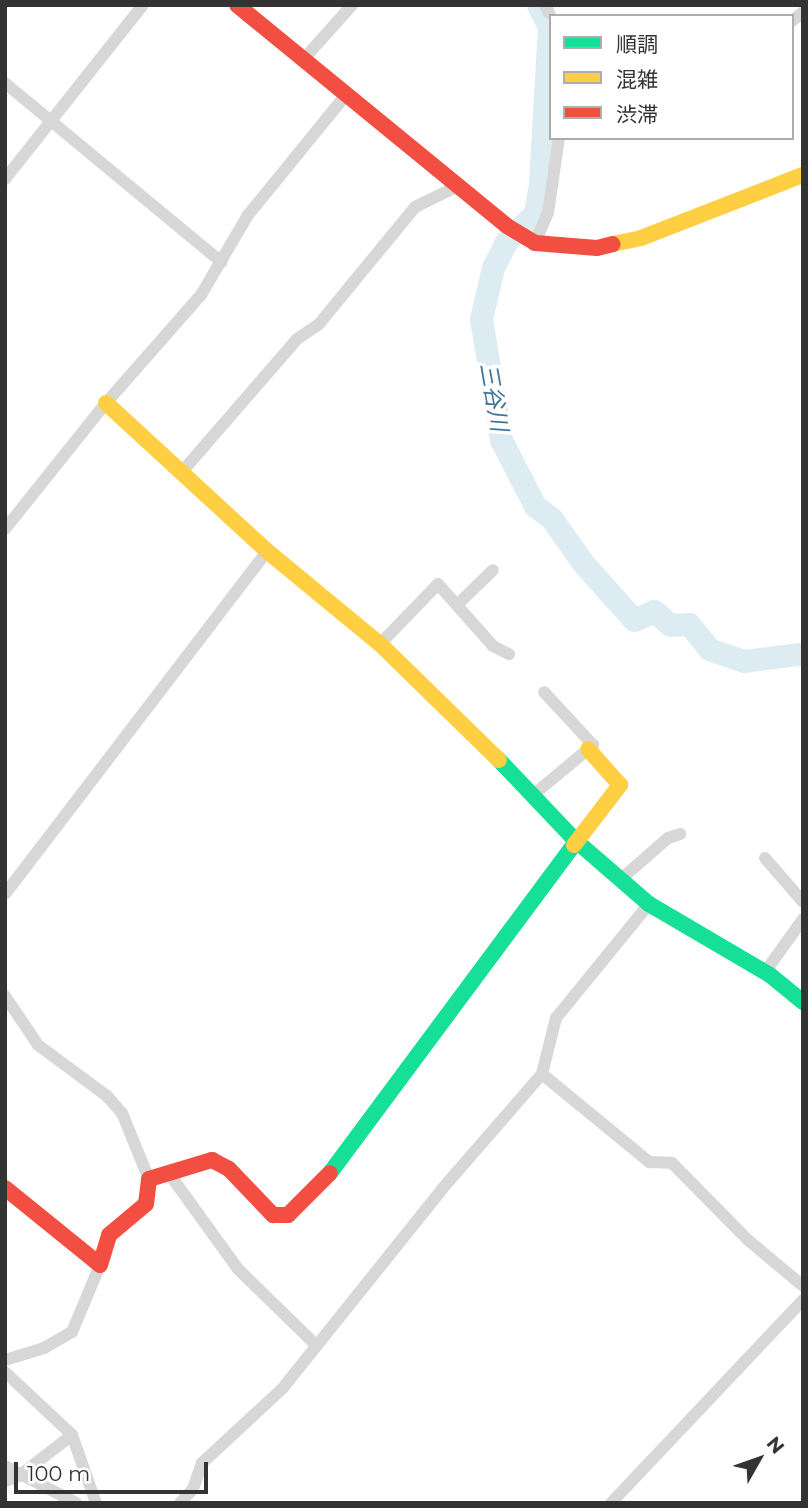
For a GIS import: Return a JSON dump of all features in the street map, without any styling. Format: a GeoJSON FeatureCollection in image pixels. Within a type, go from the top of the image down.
{"type":"FeatureCollection","features":[{"type":"Feature","properties":{"kind":"street"},"geometry":{"type":"LineString","coordinates":[[5,179],[143,5]]}},
{"type":"Feature","properties":{"kind":"street"},"geometry":{"type":"LineString","coordinates":[[303,60],[352,5]]}},
{"type":"Feature","properties":{"kind":"street"},"geometry":{"type":"LineString","coordinates":[[238,6],[345,96],[529,241],[597,248],[641,238],[803,175]]}},
{"type":"Feature","properties":{"kind":"street"},"geometry":{"type":"LineString","coordinates":[[5,83],[53,119],[221,262]]}},
{"type":"Feature","properties":{"kind":"street"},"geometry":{"type":"LineString","coordinates":[[9,523],[106,403],[201,295],[248,215],[345,96]]}},
{"type":"Feature","properties":{"kind":"street"},"geometry":{"type":"LineString","coordinates":[[529,241],[548,213],[559,140]]}},
{"type":"Feature","properties":{"kind":"street"},"geometry":{"type":"LineString","coordinates":[[181,472],[297,339],[319,324],[415,206],[458,186]]}},
{"type":"Feature","properties":{"kind":"street"},"geometry":{"type":"LineString","coordinates":[[106,403],[267,551],[380,644],[575,841],[649,904],[765,972],[803,1002]]}},
{"type":"Feature","properties":{"kind":"street"},"geometry":{"type":"LineString","coordinates":[[5,507],[9,523]]}},
{"type":"Feature","properties":{"kind":"street"},"geometry":{"type":"LineString","coordinates":[[5,894],[267,551]]}},
{"type":"Feature","properties":{"kind":"street"},"geometry":{"type":"LineString","coordinates":[[457,605],[493,570]]}},
{"type":"Feature","properties":{"kind":"street"},"geometry":{"type":"LineString","coordinates":[[380,644],[438,584],[493,646],[509,654]]}},
{"type":"Feature","properties":{"kind":"street"},"geometry":{"type":"LineString","coordinates":[[533,796],[593,746],[544,692]]}},
{"type":"Feature","properties":{"kind":"street"},"geometry":{"type":"LineString","coordinates":[[149,1179],[212,1160],[229,1169],[273,1215],[288,1215],[343,1161],[575,841],[620,785],[588,749]]}},
{"type":"Feature","properties":{"kind":"street"},"geometry":{"type":"LineString","coordinates":[[621,879],[668,838],[680,834]]}},
{"type":"Feature","properties":{"kind":"street"},"geometry":{"type":"LineString","coordinates":[[765,858],[803,902]]}},
{"type":"Feature","properties":{"kind":"street"},"geometry":{"type":"LineString","coordinates":[[180,1503],[192,1489],[202,1463],[282,1389],[442,1189],[542,1074],[556,1017],[649,904]]}},
{"type":"Feature","properties":{"kind":"street"},"geometry":{"type":"LineString","coordinates":[[765,972],[803,919]]}},
{"type":"Feature","properties":{"kind":"street"},"geometry":{"type":"LineString","coordinates":[[5,996],[38,1045],[107,1096],[122,1113],[149,1179],[146,1204],[109,1235],[100,1265],[72,1332],[44,1348],[5,1360]]}},
{"type":"Feature","properties":{"kind":"street"},"geometry":{"type":"LineString","coordinates":[[542,1074],[649,1162],[672,1163],[748,1240],[803,1286]]}},
{"type":"Feature","properties":{"kind":"street"},"geometry":{"type":"LineString","coordinates":[[168,1172],[238,1269],[317,1346]]}},
{"type":"Feature","properties":{"kind":"street"},"geometry":{"type":"LineString","coordinates":[[5,1188],[100,1265]]}},
{"type":"Feature","properties":{"kind":"street"},"geometry":{"type":"LineString","coordinates":[[611,1503],[803,1300]]}},
{"type":"Feature","properties":{"kind":"street"},"geometry":{"type":"LineString","coordinates":[[5,1372],[72,1435],[96,1503]]}},
{"type":"Feature","properties":{"kind":"street"},"geometry":{"type":"LineString","coordinates":[[5,1481],[19,1476],[72,1435]]}},
{"type":"Feature","properties":{"kind":"street"},"geometry":{"type":"LineString","coordinates":[[5,1466],[19,1476],[76,1503]]}},
{"type":"Feature","properties":{"kind":"waterway","name":"三谷川"},"geometry":{"type":"LineString","coordinates":[[538,5],[549,27],[540,183],[535,213],[506,242],[493,267],[481,319],[501,440],[535,506],[552,519],[583,563],[634,620],[654,611],[670,625],[689,624],[709,649],[744,661],[798,654]]}},
{"type":"Feature","properties":{"kind":"traffic: fast"},"geometry":{"type":"LineString","coordinates":[[499,760],[575,840],[649,904],[770,975],[803,1002]]}},
{"type":"Feature","properties":{"kind":"traffic: fast"},"geometry":{"type":"LineString","coordinates":[[330,1173],[574,845]]}},
{"type":"Feature","properties":{"kind":"traffic: slow"},"geometry":{"type":"LineString","coordinates":[[613,244],[641,238],[803,175]]}},
{"type":"Feature","properties":{"kind":"traffic: slow"},"geometry":{"type":"LineString","coordinates":[[106,403],[267,551],[380,644],[499,760]]}},
{"type":"Feature","properties":{"kind":"traffic: slow"},"geometry":{"type":"LineString","coordinates":[[574,845],[620,785],[588,749]]}},
{"type":"Feature","properties":{"kind":"traffic: jam"},"geometry":{"type":"LineString","coordinates":[[237,5],[507,226],[535,243],[597,248],[613,244]]}},
{"type":"Feature","properties":{"kind":"traffic: jam"},"geometry":{"type":"LineString","coordinates":[[5,1188],[100,1265],[109,1235],[146,1204],[149,1179],[212,1160],[229,1169],[273,1215],[288,1215],[330,1173]]}}]}
